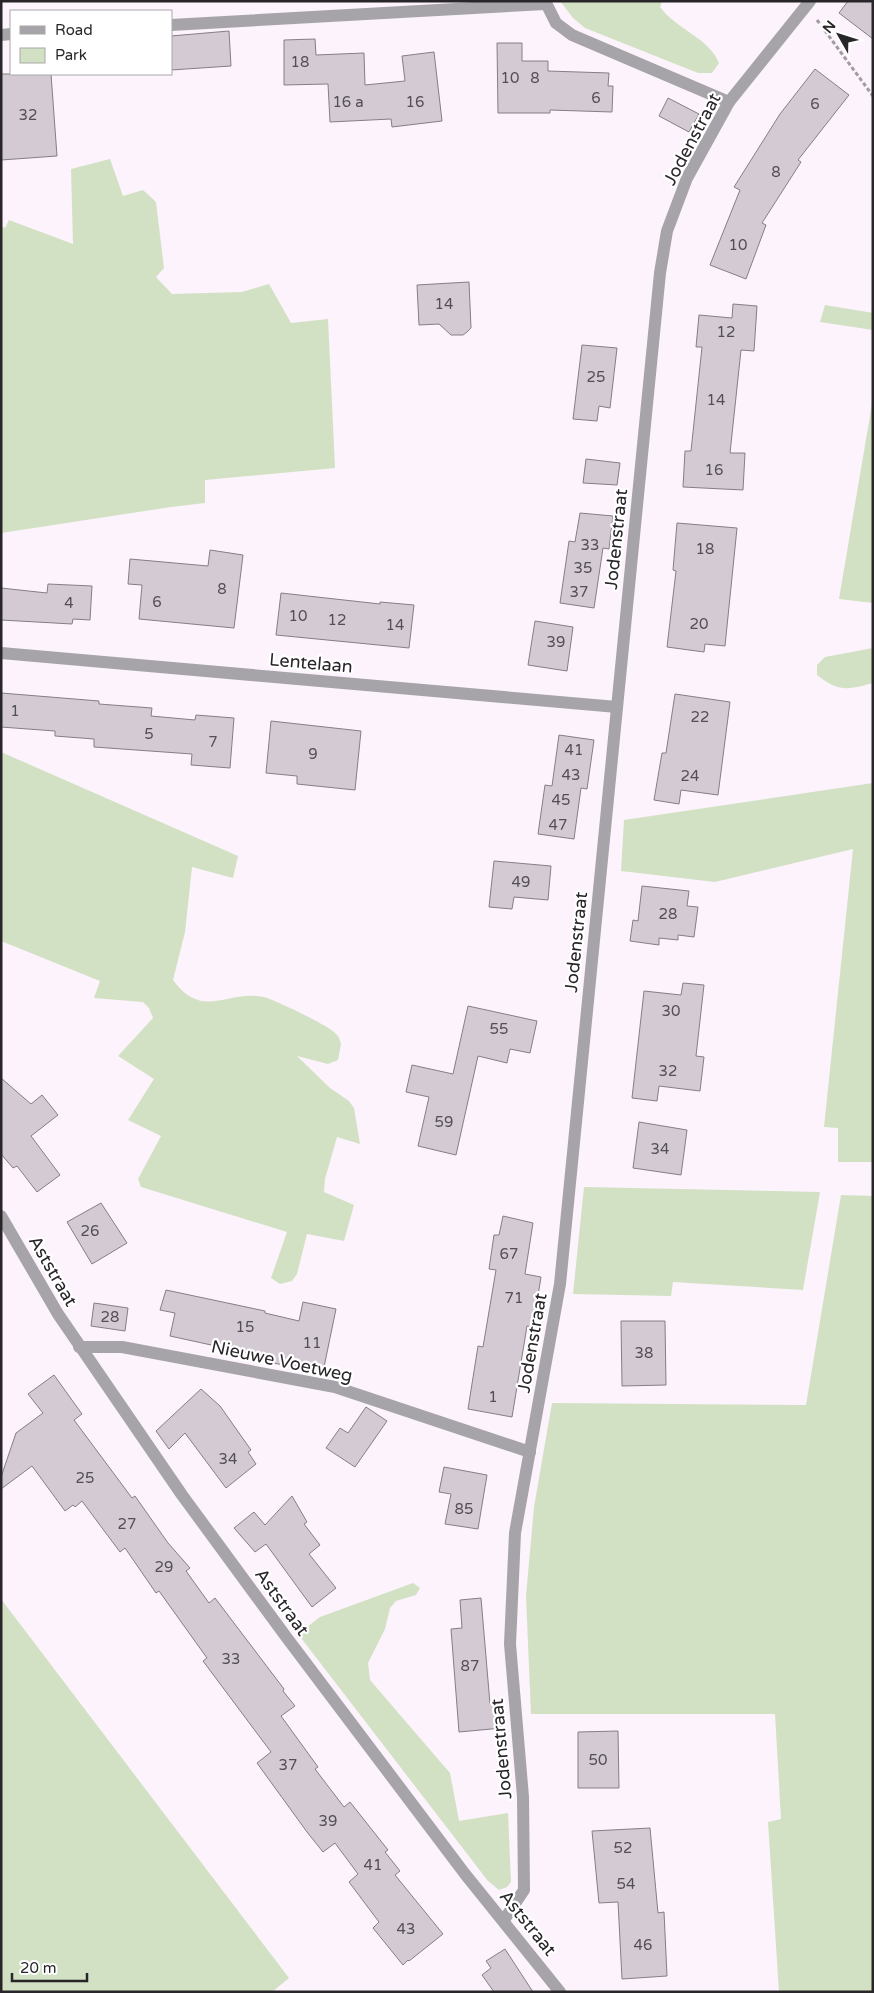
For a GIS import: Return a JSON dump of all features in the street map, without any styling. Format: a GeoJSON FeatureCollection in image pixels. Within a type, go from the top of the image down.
{"type":"FeatureCollection","features":[{"type":"Feature","properties":{"kind":"street"},"geometry":{"type":"LineString","coordinates":[[172,25],[545,3],[556,23],[572,34],[730,102]]}},
{"type":"Feature","properties":{"kind":"street","name":"Jodenstraat"},"geometry":{"type":"LineString","coordinates":[[504,1920],[524,1890],[523,1798],[510,1644],[515,1533],[560,1284],[660,273],[667,231],[686,178],[730,102],[808,3]]}},
{"type":"Feature","properties":{"kind":"street","name":"Lentelaan"},"geometry":{"type":"LineString","coordinates":[[1,653],[617,707]]}},
{"type":"Feature","properties":{"kind":"street","name":"Aststraat"},"geometry":{"type":"LineString","coordinates":[[1,1216],[58,1314],[182,1495],[465,1874],[504,1920],[560,1992]]}},
{"type":"Feature","properties":{"kind":"street","name":"Nieuwe Voetweg"},"geometry":{"type":"LineString","coordinates":[[80,1347],[122,1347],[335,1387],[530,1452]]}},
{"type":"Feature","properties":{"kind":"path"},"geometry":{"type":"LineString","coordinates":[[808,3],[873,96]]}},
{"type":"Feature","properties":{"kind":"green space"},"geometry":{"type":"Polygon","coordinates":[[[560,1],[662,1],[660,7],[667,15],[708,47],[719,63],[712,73],[698,73],[585,28],[573,18],[560,1]]]}},
{"type":"Feature","properties":{"kind":"green space"},"geometry":{"type":"Polygon","coordinates":[[[110,159],[123,196],[143,190],[156,202],[164,268],[156,277],[172,294],[242,292],[269,284],[291,323],[328,319],[335,468],[205,480],[205,503],[1,533],[1,226],[5,228],[9,220],[73,244],[71,169],[110,159]]]}},
{"type":"Feature","properties":{"kind":"green space"},"geometry":{"type":"Polygon","coordinates":[[[825,305],[873,313],[873,330],[820,322],[825,305]]]}},
{"type":"Feature","properties":{"kind":"green space"},"geometry":{"type":"Polygon","coordinates":[[[873,398],[873,603],[839,599],[873,398]]]}},
{"type":"Feature","properties":{"kind":"green space"},"geometry":{"type":"Polygon","coordinates":[[[873,648],[873,683],[850,688],[837,687],[824,681],[817,675],[817,665],[825,657],[873,648]]]}},
{"type":"Feature","properties":{"kind":"green space"},"geometry":{"type":"Polygon","coordinates":[[[1,752],[238,856],[233,878],[192,867],[185,932],[173,980],[184,992],[195,999],[205,1001],[251,996],[264,997],[332,1030],[339,1037],[341,1044],[338,1060],[328,1064],[297,1056],[330,1088],[349,1101],[354,1108],[360,1144],[337,1137],[325,1179],[324,1192],[354,1205],[344,1241],[307,1234],[297,1274],[292,1281],[280,1284],[271,1278],[287,1232],[141,1187],[138,1179],[161,1136],[128,1120],[154,1079],[118,1056],[153,1018],[149,1008],[143,1002],[94,998],[100,981],[1,941],[1,752]]]}},
{"type":"Feature","properties":{"kind":"green space"},"geometry":{"type":"Polygon","coordinates":[[[873,783],[873,1162],[838,1162],[838,1128],[824,1127],[853,849],[715,882],[621,871],[624,820],[873,783]]]}},
{"type":"Feature","properties":{"kind":"green space"},"geometry":{"type":"Polygon","coordinates":[[[584,1187],[820,1192],[803,1290],[673,1282],[671,1296],[573,1294],[584,1187]]]}},
{"type":"Feature","properties":{"kind":"green space"},"geometry":{"type":"Polygon","coordinates":[[[841,1195],[873,1196],[873,1992],[779,1992],[768,1822],[781,1819],[775,1714],[531,1714],[526,1596],[534,1507],[552,1403],[806,1405],[841,1195]]]}},
{"type":"Feature","properties":{"kind":"green space"},"geometry":{"type":"Polygon","coordinates":[[[413,1583],[420,1588],[416,1595],[396,1601],[390,1608],[385,1629],[368,1663],[370,1680],[450,1773],[459,1821],[508,1813],[511,1882],[507,1887],[499,1890],[488,1881],[298,1634],[320,1617],[413,1583]]]}},
{"type":"Feature","properties":{"kind":"green space"},"geometry":{"type":"Polygon","coordinates":[[[1,1599],[289,1978],[272,1992],[1,1992],[1,1599]]]}},
{"type":"Feature","properties":{"kind":"building"},"geometry":{"type":"Polygon","coordinates":[[[848,1],[873,1],[873,39],[839,13],[848,1]]]}},
{"type":"Feature","properties":{"kind":"building"},"geometry":{"type":"Polygon","coordinates":[[[229,31],[231,66],[172,70],[172,36],[229,31]]]}},
{"type":"Feature","properties":{"kind":"building"},"geometry":{"type":"Polygon","coordinates":[[[315,39],[316,55],[364,53],[365,85],[405,81],[402,56],[434,52],[442,121],[392,127],[391,119],[330,122],[328,84],[284,85],[284,40],[315,39]]]}},
{"type":"Feature","properties":{"kind":"building"},"geometry":{"type":"Polygon","coordinates":[[[497,43],[522,43],[522,61],[548,61],[548,71],[609,73],[608,86],[613,86],[612,112],[550,110],[550,113],[498,113],[497,43]]]}},
{"type":"Feature","properties":{"kind":"building"},"geometry":{"type":"Polygon","coordinates":[[[815,69],[849,95],[798,160],[801,162],[762,223],[766,225],[746,279],[710,265],[740,190],[734,187],[780,114],[815,69]]]}},
{"type":"Feature","properties":{"kind":"building"},"geometry":{"type":"Polygon","coordinates":[[[1,74],[51,75],[57,156],[1,160],[1,74]]]}},
{"type":"Feature","properties":{"kind":"building"},"geometry":{"type":"Polygon","coordinates":[[[668,98],[699,114],[689,132],[659,116],[668,98]]]}},
{"type":"Feature","properties":{"kind":"building"},"geometry":{"type":"Polygon","coordinates":[[[469,282],[471,328],[467,332],[463,335],[451,335],[439,324],[419,325],[417,285],[469,282]]]}},
{"type":"Feature","properties":{"kind":"building"},"geometry":{"type":"Polygon","coordinates":[[[733,304],[757,306],[754,351],[741,350],[730,453],[745,453],[743,490],[683,487],[685,451],[691,451],[702,347],[696,347],[699,315],[732,318],[733,304]]]}},
{"type":"Feature","properties":{"kind":"building"},"geometry":{"type":"Polygon","coordinates":[[[582,345],[617,348],[610,408],[599,406],[597,421],[573,419],[582,345]]]}},
{"type":"Feature","properties":{"kind":"building"},"geometry":{"type":"Polygon","coordinates":[[[586,459],[620,463],[617,485],[583,483],[586,459]]]}},
{"type":"Feature","properties":{"kind":"building"},"geometry":{"type":"Polygon","coordinates":[[[580,513],[613,516],[609,549],[603,548],[594,608],[560,603],[569,541],[575,542],[580,513]]]}},
{"type":"Feature","properties":{"kind":"building"},"geometry":{"type":"Polygon","coordinates":[[[677,523],[737,528],[725,646],[705,644],[704,652],[667,647],[676,571],[673,570],[677,523]]]}},
{"type":"Feature","properties":{"kind":"building"},"geometry":{"type":"Polygon","coordinates":[[[210,550],[243,555],[234,628],[139,619],[142,585],[128,584],[130,559],[208,566],[210,550]]]}},
{"type":"Feature","properties":{"kind":"building"},"geometry":{"type":"Polygon","coordinates":[[[48,584],[92,586],[90,620],[73,619],[72,624],[1,620],[1,588],[47,593],[48,584]]]}},
{"type":"Feature","properties":{"kind":"building"},"geometry":{"type":"Polygon","coordinates":[[[281,593],[380,604],[380,602],[414,605],[409,648],[276,635],[281,593]]]}},
{"type":"Feature","properties":{"kind":"building"},"geometry":{"type":"Polygon","coordinates":[[[535,621],[573,627],[567,671],[528,665],[535,621]]]}},
{"type":"Feature","properties":{"kind":"building"},"geometry":{"type":"Polygon","coordinates":[[[1,693],[99,701],[99,704],[152,708],[151,716],[195,720],[196,715],[234,718],[230,768],[191,765],[192,754],[94,747],[94,739],[55,736],[55,731],[1,727],[1,693]]]}},
{"type":"Feature","properties":{"kind":"building"},"geometry":{"type":"Polygon","coordinates":[[[675,694],[730,702],[718,795],[681,790],[679,804],[654,800],[662,753],[666,753],[675,694]]]}},
{"type":"Feature","properties":{"kind":"building"},"geometry":{"type":"Polygon","coordinates":[[[271,721],[361,731],[355,790],[297,784],[297,776],[266,773],[271,721]]]}},
{"type":"Feature","properties":{"kind":"building"},"geometry":{"type":"Polygon","coordinates":[[[559,735],[594,740],[587,789],[581,788],[574,839],[538,834],[545,785],[552,786],[559,735]]]}},
{"type":"Feature","properties":{"kind":"building"},"geometry":{"type":"Polygon","coordinates":[[[494,861],[551,866],[548,900],[514,897],[512,909],[489,907],[494,861]]]}},
{"type":"Feature","properties":{"kind":"building"},"geometry":{"type":"Polygon","coordinates":[[[642,886],[689,891],[687,906],[698,907],[694,937],[678,935],[678,940],[659,938],[659,945],[630,941],[633,920],[638,921],[642,886]]]}},
{"type":"Feature","properties":{"kind":"building"},"geometry":{"type":"Polygon","coordinates":[[[683,983],[704,985],[696,1056],[704,1057],[700,1091],[659,1086],[657,1101],[632,1098],[644,991],[681,995],[683,983]]]}},
{"type":"Feature","properties":{"kind":"building"},"geometry":{"type":"Polygon","coordinates":[[[468,1006],[537,1021],[530,1053],[510,1049],[507,1063],[478,1056],[456,1155],[418,1146],[429,1097],[406,1092],[412,1065],[453,1074],[468,1006]]]}},
{"type":"Feature","properties":{"kind":"building"},"geometry":{"type":"Polygon","coordinates":[[[1,1078],[31,1104],[42,1095],[58,1115],[31,1136],[60,1175],[37,1192],[17,1166],[13,1168],[1,1154],[1,1078]]]}},
{"type":"Feature","properties":{"kind":"building"},"geometry":{"type":"Polygon","coordinates":[[[639,1122],[687,1130],[681,1175],[633,1168],[639,1122]]]}},
{"type":"Feature","properties":{"kind":"building"},"geometry":{"type":"Polygon","coordinates":[[[101,1203],[127,1243],[92,1264],[67,1222],[101,1203]]]}},
{"type":"Feature","properties":{"kind":"building"},"geometry":{"type":"Polygon","coordinates":[[[503,1216],[533,1223],[525,1274],[541,1277],[533,1327],[527,1326],[512,1417],[468,1409],[478,1346],[483,1347],[496,1270],[489,1269],[494,1235],[499,1235],[503,1216]]]}},
{"type":"Feature","properties":{"kind":"building"},"geometry":{"type":"Polygon","coordinates":[[[166,1290],[265,1311],[265,1313],[299,1321],[303,1302],[336,1309],[323,1372],[256,1360],[257,1355],[170,1336],[175,1313],[160,1310],[166,1290]]]}},
{"type":"Feature","properties":{"kind":"building"},"geometry":{"type":"Polygon","coordinates":[[[94,1303],[128,1308],[125,1331],[91,1326],[94,1303]]]}},
{"type":"Feature","properties":{"kind":"building"},"geometry":{"type":"Polygon","coordinates":[[[621,1321],[665,1321],[666,1385],[622,1386],[621,1321]]]}},
{"type":"Feature","properties":{"kind":"building"},"geometry":{"type":"Polygon","coordinates":[[[54,1375],[82,1414],[74,1420],[132,1498],[135,1496],[168,1543],[190,1568],[186,1571],[209,1603],[215,1598],[284,1689],[283,1691],[295,1706],[281,1716],[318,1767],[315,1769],[344,1807],[350,1802],[388,1850],[385,1852],[400,1871],[395,1875],[443,1934],[403,1965],[373,1928],[379,1922],[349,1882],[358,1874],[335,1843],[323,1852],[257,1763],[271,1752],[203,1661],[207,1658],[159,1591],[156,1593],[125,1548],[120,1552],[82,1501],[75,1507],[73,1505],[65,1511],[32,1466],[1,1489],[1,1477],[16,1433],[43,1413],[28,1394],[54,1375]]]}},
{"type":"Feature","properties":{"kind":"building"},"geometry":{"type":"Polygon","coordinates":[[[201,1389],[220,1406],[251,1450],[248,1452],[256,1464],[226,1488],[185,1433],[169,1449],[156,1431],[201,1389]]]}},
{"type":"Feature","properties":{"kind":"building"},"geometry":{"type":"Polygon","coordinates":[[[366,1407],[387,1421],[355,1467],[326,1448],[340,1428],[348,1433],[366,1407]]]}},
{"type":"Feature","properties":{"kind":"building"},"geometry":{"type":"Polygon","coordinates":[[[444,1467],[487,1475],[478,1529],[445,1524],[451,1494],[439,1492],[444,1467]]]}},
{"type":"Feature","properties":{"kind":"building"},"geometry":{"type":"Polygon","coordinates":[[[292,1496],[307,1522],[304,1524],[320,1545],[309,1554],[336,1588],[312,1607],[266,1544],[255,1552],[234,1528],[254,1512],[265,1525],[292,1496]]]}},
{"type":"Feature","properties":{"kind":"building"},"geometry":{"type":"Polygon","coordinates":[[[481,1598],[490,1704],[500,1704],[502,1728],[459,1732],[451,1629],[462,1628],[460,1600],[481,1598]]]}},
{"type":"Feature","properties":{"kind":"building"},"geometry":{"type":"Polygon","coordinates":[[[618,1731],[619,1788],[578,1788],[578,1732],[618,1731]]]}},
{"type":"Feature","properties":{"kind":"building"},"geometry":{"type":"Polygon","coordinates":[[[650,1828],[658,1913],[664,1912],[667,1976],[622,1979],[618,1902],[599,1903],[592,1831],[650,1828]]]}},
{"type":"Feature","properties":{"kind":"building"},"geometry":{"type":"Polygon","coordinates":[[[505,1949],[533,1992],[494,1992],[482,1975],[491,1968],[486,1961],[505,1949]]]}}]}
